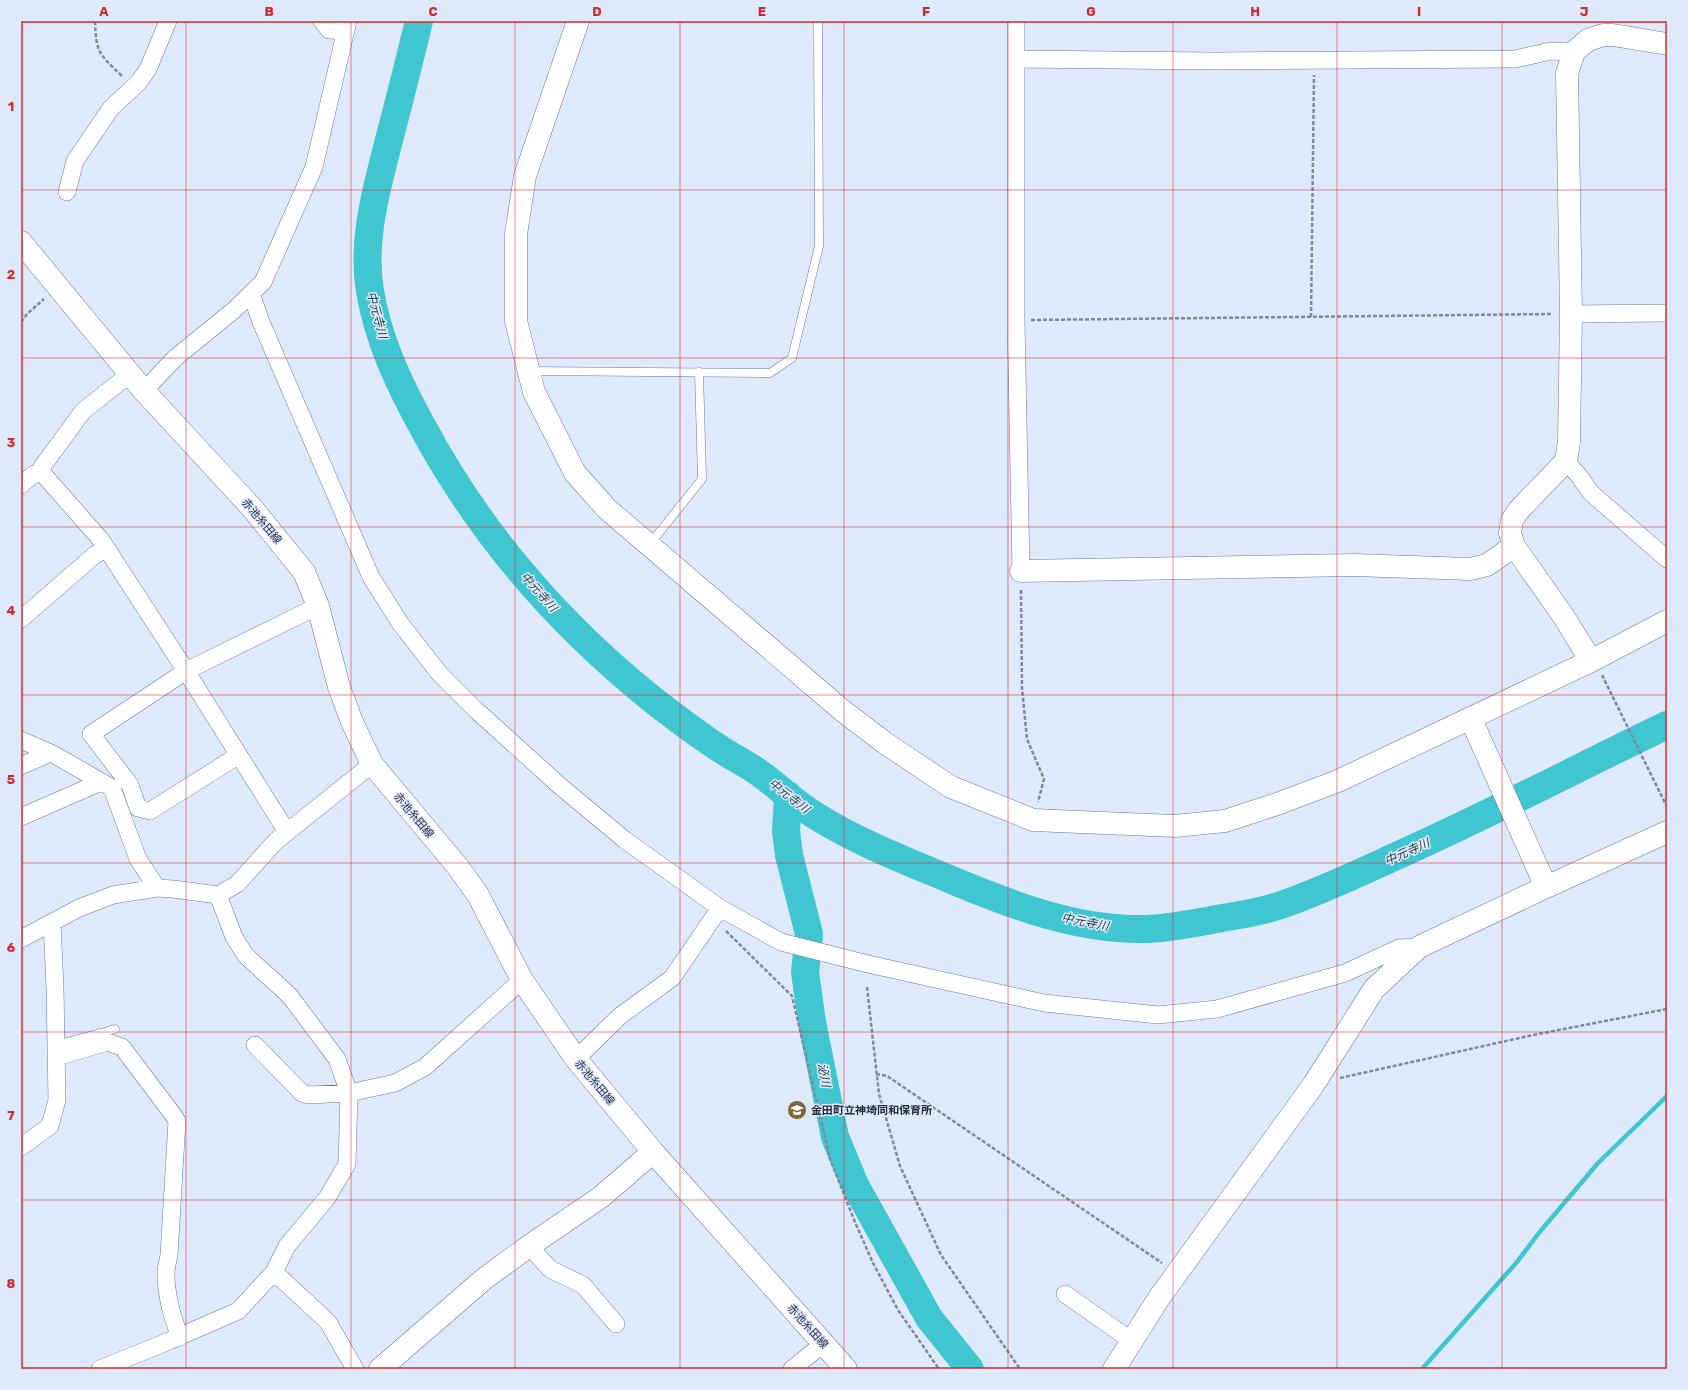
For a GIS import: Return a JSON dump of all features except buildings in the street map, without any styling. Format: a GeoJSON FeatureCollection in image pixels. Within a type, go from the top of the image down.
{"type":"FeatureCollection","features":[{"type":"Feature","properties":{"kind":"street"},"geometry":{"type":"LineString","coordinates":[[67,192],[75,161],[111,108],[134,87],[148,69],[168,21]]}},
{"type":"Feature","properties":{"kind":"street"},"geometry":{"type":"LineString","coordinates":[[144,391],[174,358],[234,310],[263,282],[314,167],[347,26],[329,30],[322,21]]}},
{"type":"Feature","properties":{"kind":"street"},"geometry":{"type":"LineString","coordinates":[[578,21],[525,176],[516,234],[516,321],[534,392],[575,473],[607,509],[843,710],[884,743],[951,787],[1033,820],[1175,826],[1225,821],[1277,804],[1338,781],[1473,722],[1595,665],[1667,621]]}},
{"type":"Feature","properties":{"kind":"street"},"geometry":{"type":"LineString","coordinates":[[1016,21],[1016,320],[1021,571],[1354,565],[1470,569],[1487,565],[1514,546]]}},
{"type":"Feature","properties":{"kind":"street"},"geometry":{"type":"LineString","coordinates":[[1595,665],[1568,623],[1514,546],[1510,533],[1512,520],[1519,510],[1566,461],[1569,442],[1571,314],[1567,73],[1574,52],[1588,40],[1603,35],[1613,34],[1667,44]]}},
{"type":"Feature","properties":{"kind":"street"},"geometry":{"type":"LineString","coordinates":[[1016,59],[1213,61],[1515,59],[1551,51],[1574,52]]}},
{"type":"Feature","properties":{"kind":"street","name":"赤池糸田線"},"geometry":{"type":"LineString","coordinates":[[21,242],[144,391],[252,508],[304,572],[318,606],[339,687],[352,722],[372,764],[458,867],[478,895],[522,980],[576,1059],[653,1152],[846,1369]]}},
{"type":"Feature","properties":{"kind":"street"},"geometry":{"type":"LineString","coordinates":[[251,293],[261,322],[371,577],[400,623],[439,673],[465,700],[560,786],[716,913],[781,942],[868,964],[1044,1003],[1158,1015],[1217,1009],[1344,973],[1399,948],[1419,947]]}},
{"type":"Feature","properties":{"kind":"street"},"geometry":{"type":"LineString","coordinates":[[1571,314],[1667,314]]}},
{"type":"Feature","properties":{"kind":"street"},"geometry":{"type":"LineString","coordinates":[[130,374],[83,411],[42,467],[43,474],[100,540],[186,671],[287,832]]}},
{"type":"Feature","properties":{"kind":"street"},"geometry":{"type":"LineString","coordinates":[[1566,461],[1591,493],[1667,558]]}},
{"type":"Feature","properties":{"kind":"street"},"geometry":{"type":"LineString","coordinates":[[21,485],[34,474],[43,474]]}},
{"type":"Feature","properties":{"kind":"street"},"geometry":{"type":"LineString","coordinates":[[21,619],[96,554],[106,549]]}},
{"type":"Feature","properties":{"kind":"street"},"geometry":{"type":"LineString","coordinates":[[239,755],[150,811],[138,808],[130,785],[91,734],[186,671],[318,606]]}},
{"type":"Feature","properties":{"kind":"street"},"geometry":{"type":"LineString","coordinates":[[1473,722],[1544,882]]}},
{"type":"Feature","properties":{"kind":"street"},"geometry":{"type":"LineString","coordinates":[[21,740],[50,753],[112,788],[138,859],[157,888]]}},
{"type":"Feature","properties":{"kind":"street"},"geometry":{"type":"LineString","coordinates":[[21,766],[50,753]]}},
{"type":"Feature","properties":{"kind":"street"},"geometry":{"type":"LineString","coordinates":[[21,940],[78,908],[113,896],[157,888],[218,895],[237,884],[276,841],[372,764]]}},
{"type":"Feature","properties":{"kind":"street"},"geometry":{"type":"LineString","coordinates":[[21,817],[101,782]]}},
{"type":"Feature","properties":{"kind":"street"},"geometry":{"type":"LineString","coordinates":[[1114,1369],[1177,1273],[1314,1084],[1374,989],[1419,947],[1544,882],[1667,832]]}},
{"type":"Feature","properties":{"kind":"street"},"geometry":{"type":"LineString","coordinates":[[100,1369],[180,1337],[238,1311],[274,1272],[287,1246],[327,1198],[347,1164],[349,1093],[337,1059],[290,995],[246,956],[234,937],[218,895]]}},
{"type":"Feature","properties":{"kind":"street"},"geometry":{"type":"LineString","coordinates":[[576,1059],[620,1016],[672,978],[716,913]]}},
{"type":"Feature","properties":{"kind":"street"},"geometry":{"type":"LineString","coordinates":[[21,1147],[50,1126],[57,1100],[57,1051],[52,922]]}},
{"type":"Feature","properties":{"kind":"street"},"geometry":{"type":"LineString","coordinates":[[255,1045],[302,1093],[309,1095],[349,1093],[395,1083],[425,1067],[522,980]]}},
{"type":"Feature","properties":{"kind":"street"},"geometry":{"type":"LineString","coordinates":[[57,1051],[107,1042],[122,1047],[177,1121],[169,1255],[166,1272],[168,1295],[174,1322],[180,1337]]}},
{"type":"Feature","properties":{"kind":"street"},"geometry":{"type":"LineString","coordinates":[[380,1369],[484,1279],[601,1197],[653,1152]]}},
{"type":"Feature","properties":{"kind":"street"},"geometry":{"type":"LineString","coordinates":[[529,1246],[550,1269],[583,1284],[616,1324]]}},
{"type":"Feature","properties":{"kind":"street"},"geometry":{"type":"LineString","coordinates":[[274,1272],[328,1322],[355,1369]]}},
{"type":"Feature","properties":{"kind":"street"},"geometry":{"type":"LineString","coordinates":[[1065,1294],[1132,1341]]}},
{"type":"Feature","properties":{"kind":"street"},"geometry":{"type":"LineString","coordinates":[[792,1369],[823,1344]]}},
{"type":"Feature","properties":{"kind":"lane"},"geometry":{"type":"LineString","coordinates":[[529,371],[770,373],[792,358],[820,246],[818,21]]}},
{"type":"Feature","properties":{"kind":"lane"},"geometry":{"type":"LineString","coordinates":[[649,545],[702,479],[700,372]]}},
{"type":"Feature","properties":{"kind":"lane"},"geometry":{"type":"LineString","coordinates":[[57,1051],[115,1029]]}},
{"type":"Feature","properties":{"kind":"path"},"geometry":{"type":"LineString","coordinates":[[95,21],[96,41],[99,52],[134,87]]}},
{"type":"Feature","properties":{"kind":"path"},"geometry":{"type":"LineString","coordinates":[[1311,317],[1314,61]]}},
{"type":"Feature","properties":{"kind":"path"},"geometry":{"type":"LineString","coordinates":[[21,322],[27,314],[58,287]]}},
{"type":"Feature","properties":{"kind":"path"},"geometry":{"type":"LineString","coordinates":[[1016,320],[1571,314]]}},
{"type":"Feature","properties":{"kind":"path"},"geometry":{"type":"LineString","coordinates":[[1021,571],[1022,688],[1027,739],[1044,779],[1033,820]]}},
{"type":"Feature","properties":{"kind":"path"},"geometry":{"type":"LineString","coordinates":[[1595,665],[1667,807]]}},
{"type":"Feature","properties":{"kind":"path"},"geometry":{"type":"LineString","coordinates":[[716,913],[792,996],[830,1159],[854,1222],[873,1263],[898,1310],[939,1369]]}},
{"type":"Feature","properties":{"kind":"path"},"geometry":{"type":"LineString","coordinates":[[867,987],[879,1094],[900,1166],[941,1255],[1020,1369]]}},
{"type":"Feature","properties":{"kind":"path"},"geometry":{"type":"LineString","coordinates":[[1314,1084],[1533,1035],[1667,1009]]}},
{"type":"Feature","properties":{"kind":"path"},"geometry":{"type":"LineString","coordinates":[[876,1074],[887,1076],[1177,1273]]}},
{"type":"Feature","properties":{"kind":"waterway","name":"中元寺川"},"geometry":{"type":"LineString","coordinates":[[419,21],[376,191],[369,231],[368,271],[370,291],[378,326],[397,376],[421,424],[443,463],[468,502],[494,538],[523,574],[585,640],[618,671],[695,732],[755,770],[808,811],[832,825],[884,851],[954,881],[1024,908],[1097,926],[1122,929],[1166,928],[1257,912],[1307,895],[1461,826],[1667,725]]}},
{"type":"Feature","properties":{"kind":"waterway","name":"泌川"},"geometry":{"type":"LineString","coordinates":[[788,795],[786,831],[789,855],[809,934],[805,972],[812,1022],[835,1137],[855,1185],[929,1318],[970,1369]]}},
{"type":"Feature","properties":{"kind":"waterway"},"geometry":{"type":"LineString","coordinates":[[1422,1369],[1517,1262],[1538,1234],[1598,1163],[1667,1096]]}},
{"type":"Feature","properties":{"kind":"place","name":"金田町立神埼同和保育所"},"geometry":{"type":"Point","coordinates":[797,1110]}}]}
